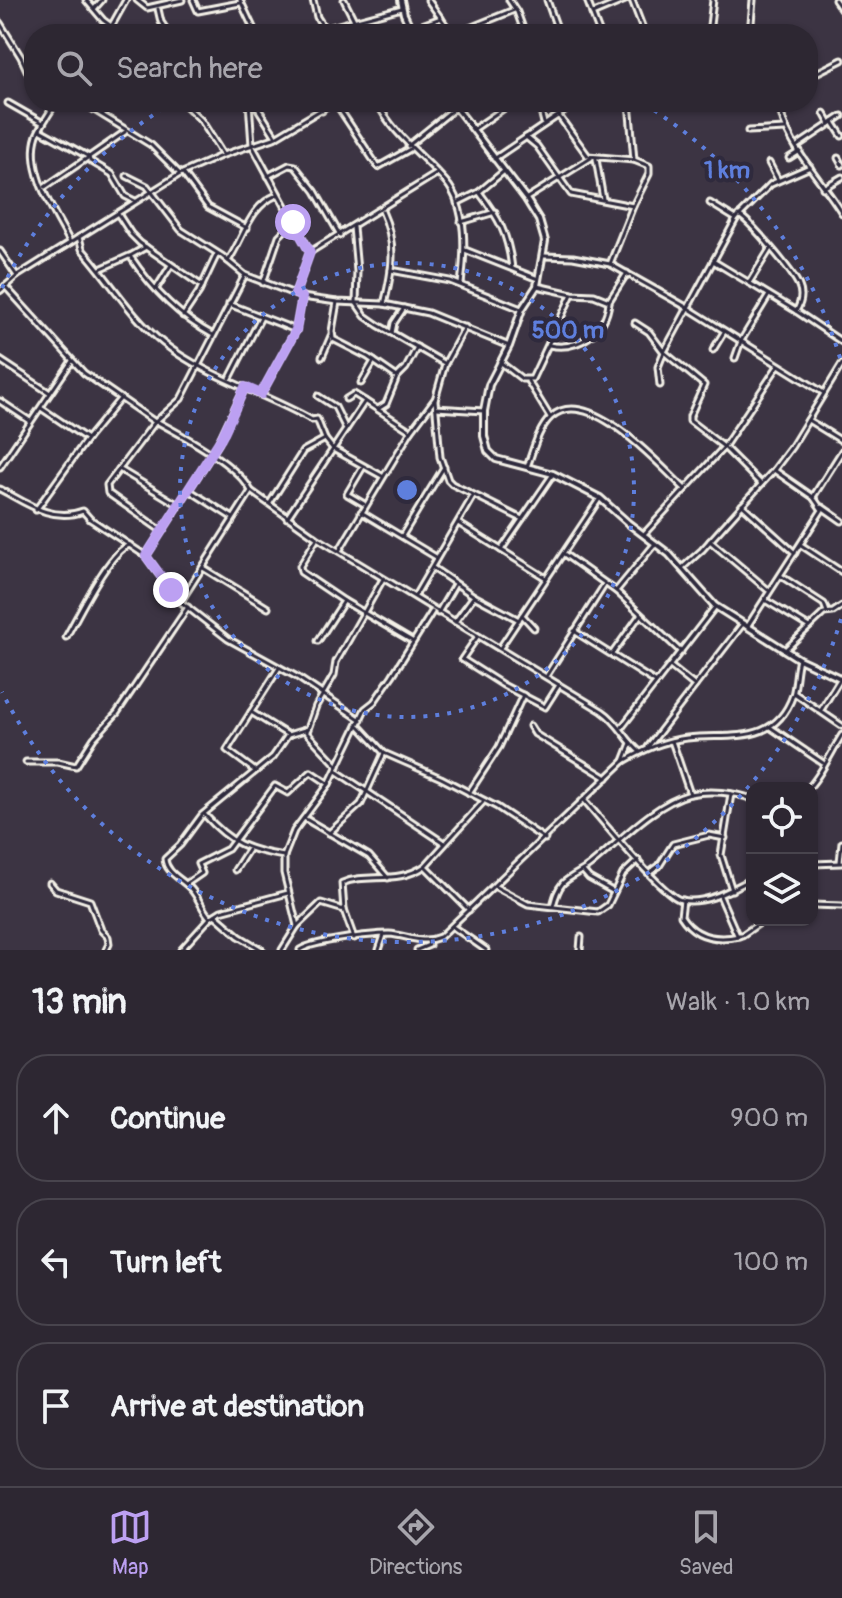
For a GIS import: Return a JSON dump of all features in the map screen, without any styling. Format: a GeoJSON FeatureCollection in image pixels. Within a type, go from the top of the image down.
{"type":"FeatureCollection","features":[{"type":"Feature","properties":{"kind":"street"},"geometry":{"type":"LineString","coordinates":[[86,0],[109,24]]}},
{"type":"Feature","properties":{"kind":"street"},"geometry":{"type":"LineString","coordinates":[[94,9],[102,0]]}},
{"type":"Feature","properties":{"kind":"street"},"geometry":{"type":"LineString","coordinates":[[112,24],[126,0]]}},
{"type":"Feature","properties":{"kind":"street"},"geometry":{"type":"LineString","coordinates":[[137,0],[144,8],[182,0]]}},
{"type":"Feature","properties":{"kind":"street"},"geometry":{"type":"LineString","coordinates":[[193,0],[198,11],[240,2],[251,24]]}},
{"type":"Feature","properties":{"kind":"street"},"geometry":{"type":"LineString","coordinates":[[313,0],[321,24]]}},
{"type":"Feature","properties":{"kind":"street"},"geometry":{"type":"LineString","coordinates":[[353,0],[345,2],[354,20]]}},
{"type":"Feature","properties":{"kind":"street"},"geometry":{"type":"LineString","coordinates":[[401,0],[409,24]]}},
{"type":"Feature","properties":{"kind":"street"},"geometry":{"type":"LineString","coordinates":[[428,0],[446,24]]}},
{"type":"Feature","properties":{"kind":"street"},"geometry":{"type":"LineString","coordinates":[[509,0],[520,24]]}},
{"type":"Feature","properties":{"kind":"street"},"geometry":{"type":"LineString","coordinates":[[547,0],[555,24]]}},
{"type":"Feature","properties":{"kind":"street"},"geometry":{"type":"LineString","coordinates":[[587,0],[596,24]]}},
{"type":"Feature","properties":{"kind":"street"},"geometry":{"type":"LineString","coordinates":[[592,14],[625,0]]}},
{"type":"Feature","properties":{"kind":"street"},"geometry":{"type":"LineString","coordinates":[[632,0],[641,24]]}},
{"type":"Feature","properties":{"kind":"street"},"geometry":{"type":"LineString","coordinates":[[710,24],[713,0]]}},
{"type":"Feature","properties":{"kind":"street"},"geometry":{"type":"LineString","coordinates":[[751,24],[753,0]]}},
{"type":"Feature","properties":{"kind":"street"},"geometry":{"type":"LineString","coordinates":[[835,0],[842,10]]}},
{"type":"Feature","properties":{"kind":"street"},"geometry":{"type":"LineString","coordinates":[[157,7],[162,24]]}},
{"type":"Feature","properties":{"kind":"street"},"geometry":{"type":"LineString","coordinates":[[339,24],[402,8]]}},
{"type":"Feature","properties":{"kind":"street"},"geometry":{"type":"LineString","coordinates":[[479,24],[514,10]]}},
{"type":"Feature","properties":{"kind":"street"},"geometry":{"type":"LineString","coordinates":[[429,24],[441,18]]}},
{"type":"Feature","properties":{"kind":"street"},"geometry":{"type":"LineString","coordinates":[[0,23],[24,64]]}},
{"type":"Feature","properties":{"kind":"street"},"geometry":{"type":"LineString","coordinates":[[818,72],[842,60]]}},
{"type":"Feature","properties":{"kind":"street"},"geometry":{"type":"LineString","coordinates":[[8,103],[43,123]]}},
{"type":"Feature","properties":{"kind":"street"},"geometry":{"type":"LineString","coordinates":[[50,112],[36,140],[35,155],[44,188],[70,242]]}},
{"type":"Feature","properties":{"kind":"street"},"geometry":{"type":"LineString","coordinates":[[99,112],[158,149],[208,207],[247,228]]}},
{"type":"Feature","properties":{"kind":"street"},"geometry":{"type":"LineString","coordinates":[[193,112],[223,155]]}},
{"type":"Feature","properties":{"kind":"street"},"geometry":{"type":"LineString","coordinates":[[251,112],[252,145],[310,252]]}},
{"type":"Feature","properties":{"kind":"street"},"geometry":{"type":"LineString","coordinates":[[258,112],[276,137]]}},
{"type":"Feature","properties":{"kind":"street"},"geometry":{"type":"LineString","coordinates":[[0,291],[17,276],[181,174],[223,155],[276,137],[320,112]]}},
{"type":"Feature","properties":{"kind":"street"},"geometry":{"type":"LineString","coordinates":[[341,112],[378,167],[409,147],[450,112]]}},
{"type":"Feature","properties":{"kind":"street"},"geometry":{"type":"LineString","coordinates":[[382,112],[409,147],[449,186],[457,203],[465,250],[461,284]]}},
{"type":"Feature","properties":{"kind":"street"},"geometry":{"type":"LineString","coordinates":[[458,112],[526,199],[543,229],[544,256],[537,283],[522,309],[509,346],[489,385],[484,411],[484,436],[488,451],[496,459],[553,474],[600,498],[682,568],[715,606],[799,659],[841,678],[821,710]]}},
{"type":"Feature","properties":{"kind":"street"},"geometry":{"type":"LineString","coordinates":[[472,130],[499,112]]}},
{"type":"Feature","properties":{"kind":"street"},"geometry":{"type":"LineString","coordinates":[[540,112],[544,125]]}},
{"type":"Feature","properties":{"kind":"street"},"geometry":{"type":"LineString","coordinates":[[494,159],[564,112]]}},
{"type":"Feature","properties":{"kind":"street"},"geometry":{"type":"LineString","coordinates":[[630,112],[634,160]]}},
{"type":"Feature","properties":{"kind":"street"},"geometry":{"type":"LineString","coordinates":[[781,112],[785,129],[842,213]]}},
{"type":"Feature","properties":{"kind":"street"},"geometry":{"type":"LineString","coordinates":[[824,113],[842,136]]}},
{"type":"Feature","properties":{"kind":"street"},"geometry":{"type":"LineString","coordinates":[[559,116],[586,155],[634,160],[647,164],[650,171],[610,264]]}},
{"type":"Feature","properties":{"kind":"street"},"geometry":{"type":"LineString","coordinates":[[797,146],[842,116]]}},
{"type":"Feature","properties":{"kind":"street"},"geometry":{"type":"LineString","coordinates":[[748,131],[785,129]]}},
{"type":"Feature","properties":{"kind":"street"},"geometry":{"type":"LineString","coordinates":[[40,130],[89,157],[90,161],[112,174],[125,196],[135,201]]}},
{"type":"Feature","properties":{"kind":"street"},"geometry":{"type":"LineString","coordinates":[[44,188],[127,131]]}},
{"type":"Feature","properties":{"kind":"street"},"geometry":{"type":"LineString","coordinates":[[526,137],[537,146],[571,194],[633,206]]}},
{"type":"Feature","properties":{"kind":"street"},"geometry":{"type":"LineString","coordinates":[[789,158],[800,151]]}},
{"type":"Feature","properties":{"kind":"street"},"geometry":{"type":"LineString","coordinates":[[526,199],[593,158]]}},
{"type":"Feature","properties":{"kind":"street"},"geometry":{"type":"LineString","coordinates":[[593,158],[600,191],[606,201]]}},
{"type":"Feature","properties":{"kind":"street"},"geometry":{"type":"LineString","coordinates":[[838,158],[842,165]]}},
{"type":"Feature","properties":{"kind":"street"},"geometry":{"type":"LineString","coordinates":[[769,163],[778,180]]}},
{"type":"Feature","properties":{"kind":"street"},"geometry":{"type":"LineString","coordinates":[[268,176],[289,165],[295,166],[315,191],[340,236]]}},
{"type":"Feature","properties":{"kind":"street"},"geometry":{"type":"LineString","coordinates":[[660,385],[658,367],[664,352],[737,217],[778,180],[810,167]]}},
{"type":"Feature","properties":{"kind":"street"},"geometry":{"type":"LineString","coordinates":[[457,203],[479,192],[504,172]]}},
{"type":"Feature","properties":{"kind":"street"},"geometry":{"type":"LineString","coordinates":[[295,294],[310,252],[437,174]]}},
{"type":"Feature","properties":{"kind":"street"},"geometry":{"type":"LineString","coordinates":[[127,176],[151,191],[181,230],[245,275],[302,297],[405,307],[509,346]]}},
{"type":"Feature","properties":{"kind":"street"},"geometry":{"type":"LineString","coordinates":[[823,188],[842,177]]}},
{"type":"Feature","properties":{"kind":"street"},"geometry":{"type":"LineString","coordinates":[[479,192],[495,212],[507,241],[512,268]]}},
{"type":"Feature","properties":{"kind":"street"},"geometry":{"type":"LineString","coordinates":[[228,261],[257,207],[278,195]]}},
{"type":"Feature","properties":{"kind":"street"},"geometry":{"type":"LineString","coordinates":[[710,203],[754,226],[799,284],[801,301],[796,311]]}},
{"type":"Feature","properties":{"kind":"street"},"geometry":{"type":"LineString","coordinates":[[382,210],[393,239],[384,304]]}},
{"type":"Feature","properties":{"kind":"street"},"geometry":{"type":"LineString","coordinates":[[461,222],[495,212]]}},
{"type":"Feature","properties":{"kind":"street"},"geometry":{"type":"LineString","coordinates":[[118,214],[131,234],[146,247],[202,286]]}},
{"type":"Feature","properties":{"kind":"street"},"geometry":{"type":"LineString","coordinates":[[263,283],[279,236],[293,222]]}},
{"type":"Feature","properties":{"kind":"street"},"geometry":{"type":"LineString","coordinates":[[353,227],[356,303],[365,316],[445,364]]}},
{"type":"Feature","properties":{"kind":"street"},"geometry":{"type":"LineString","coordinates":[[79,237],[82,249],[137,319],[163,342],[229,380],[312,420],[317,419],[333,449],[382,476]]}},
{"type":"Feature","properties":{"kind":"street"},"geometry":{"type":"LineString","coordinates":[[100,269],[146,247]]}},
{"type":"Feature","properties":{"kind":"street"},"geometry":{"type":"LineString","coordinates":[[749,283],[770,249]]}},
{"type":"Feature","properties":{"kind":"street"},"geometry":{"type":"LineString","coordinates":[[465,250],[512,268],[537,283],[609,301]]}},
{"type":"Feature","properties":{"kind":"street"},"geometry":{"type":"LineString","coordinates":[[0,251],[17,276]]}},
{"type":"Feature","properties":{"kind":"street"},"geometry":{"type":"LineString","coordinates":[[183,316],[217,254]]}},
{"type":"Feature","properties":{"kind":"street"},"geometry":{"type":"LineString","coordinates":[[130,256],[183,316],[213,335]]}},
{"type":"Feature","properties":{"kind":"street"},"geometry":{"type":"LineString","coordinates":[[544,256],[573,257],[610,264],[688,308],[824,393]]}},
{"type":"Feature","properties":{"kind":"street"},"geometry":{"type":"LineString","coordinates":[[712,261],[842,342]]}},
{"type":"Feature","properties":{"kind":"street"},"geometry":{"type":"LineString","coordinates":[[156,289],[172,264]]}},
{"type":"Feature","properties":{"kind":"street"},"geometry":{"type":"LineString","coordinates":[[391,270],[461,284],[522,309]]}},
{"type":"Feature","properties":{"kind":"street"},"geometry":{"type":"LineString","coordinates":[[549,345],[569,346],[593,336],[607,312],[609,301],[627,273]]}},
{"type":"Feature","properties":{"kind":"street"},"geometry":{"type":"LineString","coordinates":[[162,531],[108,493],[107,485],[156,422],[181,399],[245,275]]}},
{"type":"Feature","properties":{"kind":"street"},"geometry":{"type":"LineString","coordinates":[[5,286],[72,361],[120,399],[212,453],[245,481],[251,491],[317,538],[607,715],[622,727],[640,752]]}},
{"type":"Feature","properties":{"kind":"street"},"geometry":{"type":"LineString","coordinates":[[528,381],[535,373],[572,294]]}},
{"type":"Feature","properties":{"kind":"street"},"geometry":{"type":"LineString","coordinates":[[735,358],[741,341],[769,295]]}},
{"type":"Feature","properties":{"kind":"street"},"geometry":{"type":"LineString","coordinates":[[261,394],[296,330],[302,297]]}},
{"type":"Feature","properties":{"kind":"street"},"geometry":{"type":"LineString","coordinates":[[322,357],[331,336],[337,302]]}},
{"type":"Feature","properties":{"kind":"street"},"geometry":{"type":"LineString","coordinates":[[229,304],[296,330]]}},
{"type":"Feature","properties":{"kind":"street"},"geometry":{"type":"LineString","coordinates":[[392,333],[394,323],[405,307]]}},
{"type":"Feature","properties":{"kind":"street"},"geometry":{"type":"LineString","coordinates":[[229,380],[261,317]]}},
{"type":"Feature","properties":{"kind":"street"},"geometry":{"type":"LineString","coordinates":[[635,323],[647,330],[664,352],[704,385],[689,419],[724,447],[761,484]]}},
{"type":"Feature","properties":{"kind":"street"},"geometry":{"type":"LineString","coordinates":[[465,327],[445,364],[435,398],[444,467],[452,484],[522,519]]}},
{"type":"Feature","properties":{"kind":"street"},"geometry":{"type":"LineString","coordinates":[[713,350],[724,332]]}},
{"type":"Feature","properties":{"kind":"street"},"geometry":{"type":"LineString","coordinates":[[331,336],[397,377]]}},
{"type":"Feature","properties":{"kind":"street"},"geometry":{"type":"LineString","coordinates":[[378,409],[386,404],[397,377],[406,368],[417,347]]}},
{"type":"Feature","properties":{"kind":"street"},"geometry":{"type":"LineString","coordinates":[[0,360],[51,393]]}},
{"type":"Feature","properties":{"kind":"street"},"geometry":{"type":"LineString","coordinates":[[0,467],[72,361]]}},
{"type":"Feature","properties":{"kind":"street"},"geometry":{"type":"LineString","coordinates":[[361,383],[374,361]]}},
{"type":"Feature","properties":{"kind":"street"},"geometry":{"type":"LineString","coordinates":[[500,361],[528,381],[550,417]]}},
{"type":"Feature","properties":{"kind":"street"},"geometry":{"type":"LineString","coordinates":[[682,568],[774,470],[842,364]]}},
{"type":"Feature","properties":{"kind":"street"},"geometry":{"type":"LineString","coordinates":[[644,534],[724,447],[778,365]]}},
{"type":"Feature","properties":{"kind":"street"},"geometry":{"type":"LineString","coordinates":[[146,556],[212,453],[245,387]]}},
{"type":"Feature","properties":{"kind":"street"},"geometry":{"type":"LineString","coordinates":[[346,399],[354,394],[411,431]]}},
{"type":"Feature","properties":{"kind":"street"},"geometry":{"type":"LineString","coordinates":[[318,396],[335,407],[346,429]]}},
{"type":"Feature","properties":{"kind":"street"},"geometry":{"type":"LineString","coordinates":[[339,551],[382,476],[435,398]]}},
{"type":"Feature","properties":{"kind":"street"},"geometry":{"type":"LineString","coordinates":[[36,510],[120,399]]}},
{"type":"Feature","properties":{"kind":"street"},"geometry":{"type":"LineString","coordinates":[[0,401],[31,422]]}},
{"type":"Feature","properties":{"kind":"street"},"geometry":{"type":"LineString","coordinates":[[287,518],[365,401]]}},
{"type":"Feature","properties":{"kind":"street"},"geometry":{"type":"LineString","coordinates":[[41,408],[87,439]]}},
{"type":"Feature","properties":{"kind":"street"},"geometry":{"type":"LineString","coordinates":[[434,408],[484,411]]}},
{"type":"Feature","properties":{"kind":"street"},"geometry":{"type":"LineString","coordinates":[[527,467],[538,437],[550,417],[571,410],[594,413],[611,423],[685,489]]}},
{"type":"Feature","properties":{"kind":"street"},"geometry":{"type":"LineString","coordinates":[[808,420],[842,441]]}},
{"type":"Feature","properties":{"kind":"street"},"geometry":{"type":"LineString","coordinates":[[270,503],[303,451],[325,439]]}},
{"type":"Feature","properties":{"kind":"street"},"geometry":{"type":"LineString","coordinates":[[813,497],[842,451]]}},
{"type":"Feature","properties":{"kind":"street"},"geometry":{"type":"LineString","coordinates":[[363,467],[347,494],[365,505]]}},
{"type":"Feature","properties":{"kind":"street"},"geometry":{"type":"LineString","coordinates":[[402,537],[444,467]]}},
{"type":"Feature","properties":{"kind":"street"},"geometry":{"type":"LineString","coordinates":[[119,469],[178,505]]}},
{"type":"Feature","properties":{"kind":"street"},"geometry":{"type":"LineString","coordinates":[[774,470],[842,521]]}},
{"type":"Feature","properties":{"kind":"street"},"geometry":{"type":"LineString","coordinates":[[501,551],[553,474]]}},
{"type":"Feature","properties":{"kind":"street"},"geometry":{"type":"LineString","coordinates":[[0,489],[36,510],[74,514],[82,510],[90,519],[146,556],[181,601],[235,644],[323,693],[361,720]]}},
{"type":"Feature","properties":{"kind":"street"},"geometry":{"type":"LineString","coordinates":[[189,490],[233,519]]}},
{"type":"Feature","properties":{"kind":"street"},"geometry":{"type":"LineString","coordinates":[[181,601],[251,491]]}},
{"type":"Feature","properties":{"kind":"street"},"geometry":{"type":"LineString","coordinates":[[414,598],[473,496]]}},
{"type":"Feature","properties":{"kind":"street"},"geometry":{"type":"LineString","coordinates":[[500,649],[600,498]]}},
{"type":"Feature","properties":{"kind":"street"},"geometry":{"type":"LineString","coordinates":[[742,505],[795,553]]}},
{"type":"Feature","properties":{"kind":"street"},"geometry":{"type":"LineString","coordinates":[[646,749],[765,600],[820,515],[822,507]]}},
{"type":"Feature","properties":{"kind":"street"},"geometry":{"type":"LineString","coordinates":[[361,512],[436,557]]}},
{"type":"Feature","properties":{"kind":"street"},"geometry":{"type":"LineString","coordinates":[[457,522],[546,578]]}},
{"type":"Feature","properties":{"kind":"street"},"geometry":{"type":"LineString","coordinates":[[317,538],[300,570],[344,601],[412,641]]}},
{"type":"Feature","properties":{"kind":"street"},"geometry":{"type":"LineString","coordinates":[[710,541],[770,591]]}},
{"type":"Feature","properties":{"kind":"street"},"geometry":{"type":"LineString","coordinates":[[616,591],[655,543]]}},
{"type":"Feature","properties":{"kind":"street"},"geometry":{"type":"LineString","coordinates":[[66,637],[106,570],[121,549],[130,545]]}},
{"type":"Feature","properties":{"kind":"street"},"geometry":{"type":"LineString","coordinates":[[801,545],[842,572]]}},
{"type":"Feature","properties":{"kind":"street"},"geometry":{"type":"LineString","coordinates":[[564,554],[616,591],[681,652]]}},
{"type":"Feature","properties":{"kind":"street"},"geometry":{"type":"LineString","coordinates":[[202,567],[268,608]]}},
{"type":"Feature","properties":{"kind":"street"},"geometry":{"type":"LineString","coordinates":[[432,568],[474,596],[519,620]]}},
{"type":"Feature","properties":{"kind":"street"},"geometry":{"type":"LineString","coordinates":[[780,575],[824,604],[827,612]]}},
{"type":"Feature","properties":{"kind":"street"},"geometry":{"type":"LineString","coordinates":[[306,732],[334,675],[336,662],[383,579]]}},
{"type":"Feature","properties":{"kind":"street"},"geometry":{"type":"LineString","coordinates":[[297,926],[284,873],[284,856],[291,837],[329,784],[365,709],[383,689],[412,641],[455,584]]}},
{"type":"Feature","properties":{"kind":"street"},"geometry":{"type":"LineString","coordinates":[[546,677],[605,584]]}},
{"type":"Feature","properties":{"kind":"street"},"geometry":{"type":"LineString","coordinates":[[455,622],[474,596]]}},
{"type":"Feature","properties":{"kind":"street"},"geometry":{"type":"LineString","coordinates":[[765,600],[809,627]]}},
{"type":"Feature","properties":{"kind":"street"},"geometry":{"type":"LineString","coordinates":[[318,641],[344,601]]}},
{"type":"Feature","properties":{"kind":"street"},"geometry":{"type":"LineString","coordinates":[[622,727],[715,606]]}},
{"type":"Feature","properties":{"kind":"street"},"geometry":{"type":"LineString","coordinates":[[785,650],[827,612],[842,606]]}},
{"type":"Feature","properties":{"kind":"street"},"geometry":{"type":"LineString","coordinates":[[26,762],[58,762],[76,766],[94,738],[117,713],[188,607]]}},
{"type":"Feature","properties":{"kind":"street"},"geometry":{"type":"LineString","coordinates":[[522,615],[534,628]]}},
{"type":"Feature","properties":{"kind":"street"},"geometry":{"type":"LineString","coordinates":[[612,654],[640,615]]}},
{"type":"Feature","properties":{"kind":"street"},"geometry":{"type":"LineString","coordinates":[[574,631],[656,683]]}},
{"type":"Feature","properties":{"kind":"street"},"geometry":{"type":"LineString","coordinates":[[478,636],[462,659],[545,707],[559,685]]}},
{"type":"Feature","properties":{"kind":"street"},"geometry":{"type":"LineString","coordinates":[[300,950],[312,943],[384,935],[428,941],[440,937],[624,761],[646,749],[672,741],[744,736],[770,727],[794,693],[799,659]]}},
{"type":"Feature","properties":{"kind":"street"},"geometry":{"type":"LineString","coordinates":[[670,666],[696,687]]}},
{"type":"Feature","properties":{"kind":"street"},"geometry":{"type":"LineString","coordinates":[[254,770],[227,751],[279,668]]}},
{"type":"Feature","properties":{"kind":"street"},"geometry":{"type":"LineString","coordinates":[[794,693],[842,726]]}},
{"type":"Feature","properties":{"kind":"street"},"geometry":{"type":"LineString","coordinates":[[469,793],[499,747],[523,695]]}},
{"type":"Feature","properties":{"kind":"street"},"geometry":{"type":"LineString","coordinates":[[251,712],[288,735],[306,732]]}},
{"type":"Feature","properties":{"kind":"street"},"geometry":{"type":"LineString","coordinates":[[359,726],[384,753],[516,818],[545,839]]}},
{"type":"Feature","properties":{"kind":"street"},"geometry":{"type":"LineString","coordinates":[[530,726],[535,734],[607,778]]}},
{"type":"Feature","properties":{"kind":"street"},"geometry":{"type":"LineString","coordinates":[[770,727],[823,763]]}},
{"type":"Feature","properties":{"kind":"street"},"geometry":{"type":"LineString","coordinates":[[306,732],[337,769],[444,843]]}},
{"type":"Feature","properties":{"kind":"street"},"geometry":{"type":"LineString","coordinates":[[210,918],[200,907],[193,891],[164,862],[204,814],[276,754],[288,735]]}},
{"type":"Feature","properties":{"kind":"street"},"geometry":{"type":"LineString","coordinates":[[814,782],[842,735]]}},
{"type":"Feature","properties":{"kind":"street"},"geometry":{"type":"LineString","coordinates":[[672,741],[690,794]]}},
{"type":"Feature","properties":{"kind":"street"},"geometry":{"type":"LineString","coordinates":[[624,761],[631,743]]}},
{"type":"Feature","properties":{"kind":"street"},"geometry":{"type":"LineString","coordinates":[[329,833],[358,808],[384,753]]}},
{"type":"Feature","properties":{"kind":"street"},"geometry":{"type":"LineString","coordinates":[[186,884],[202,873],[198,864],[222,852],[234,841],[245,822],[275,786],[289,792],[311,772],[329,784]]}},
{"type":"Feature","properties":{"kind":"street"},"geometry":{"type":"LineString","coordinates":[[553,906],[560,887],[658,811],[690,794],[731,794],[746,798]]}},
{"type":"Feature","properties":{"kind":"street"},"geometry":{"type":"LineString","coordinates":[[731,794],[721,860],[732,890]]}},
{"type":"Feature","properties":{"kind":"street"},"geometry":{"type":"LineString","coordinates":[[354,938],[344,910],[342,883],[414,873],[425,866],[484,801]]}},
{"type":"Feature","properties":{"kind":"street"},"geometry":{"type":"LineString","coordinates":[[585,801],[671,896],[683,900],[720,896],[746,882]]}},
{"type":"Feature","properties":{"kind":"street"},"geometry":{"type":"LineString","coordinates":[[204,814],[234,841],[248,849],[284,856]]}},
{"type":"Feature","properties":{"kind":"street"},"geometry":{"type":"LineString","coordinates":[[304,818],[373,859],[388,878]]}},
{"type":"Feature","properties":{"kind":"street"},"geometry":{"type":"LineString","coordinates":[[649,873],[659,866],[673,844],[709,835],[725,838]]}},
{"type":"Feature","properties":{"kind":"street"},"geometry":{"type":"LineString","coordinates":[[818,864],[841,862],[842,843]]}},
{"type":"Feature","properties":{"kind":"street"},"geometry":{"type":"LineString","coordinates":[[235,870],[248,849]]}},
{"type":"Feature","properties":{"kind":"street"},"geometry":{"type":"LineString","coordinates":[[494,886],[522,902],[540,907],[598,912],[608,905],[623,874],[638,860]]}},
{"type":"Feature","properties":{"kind":"street"},"geometry":{"type":"LineString","coordinates":[[425,866],[469,910]]}},
{"type":"Feature","properties":{"kind":"street"},"geometry":{"type":"LineString","coordinates":[[583,871],[589,878],[614,892]]}},
{"type":"Feature","properties":{"kind":"street"},"geometry":{"type":"LineString","coordinates":[[50,883],[56,890],[90,901],[101,930],[108,937],[106,950]]}},
{"type":"Feature","properties":{"kind":"street"},"geometry":{"type":"LineString","coordinates":[[181,950],[210,918],[227,908],[288,893]]}},
{"type":"Feature","properties":{"kind":"street"},"geometry":{"type":"LineString","coordinates":[[720,896],[739,936]]}},
{"type":"Feature","properties":{"kind":"street"},"geometry":{"type":"LineString","coordinates":[[683,900],[682,918],[698,934],[722,940],[739,936],[755,926]]}},
{"type":"Feature","properties":{"kind":"street"},"geometry":{"type":"LineString","coordinates":[[282,950],[297,926],[318,904],[344,910]]}},
{"type":"Feature","properties":{"kind":"street"},"geometry":{"type":"LineString","coordinates":[[818,905],[842,906]]}},
{"type":"Feature","properties":{"kind":"street"},"geometry":{"type":"LineString","coordinates":[[215,915],[239,936],[262,950]]}},
{"type":"Feature","properties":{"kind":"street"},"geometry":{"type":"LineString","coordinates":[[451,926],[486,950]]}},
{"type":"Feature","properties":{"kind":"street"},"geometry":{"type":"LineString","coordinates":[[379,950],[384,935]]}},
{"type":"Feature","properties":{"kind":"street"},"geometry":{"type":"LineString","coordinates":[[580,950],[581,937]]}},
{"type":"Feature","properties":{"kind":"street"},"geometry":{"type":"LineString","coordinates":[[417,950],[429,945],[428,941]]}},
{"type":"Feature","properties":{"kind":"route"},"geometry":{"type":"LineString","coordinates":[[171,590],[146,556],[222,437],[245,387],[261,394],[296,330],[302,297],[295,294],[310,252],[293,222]]}}]}
